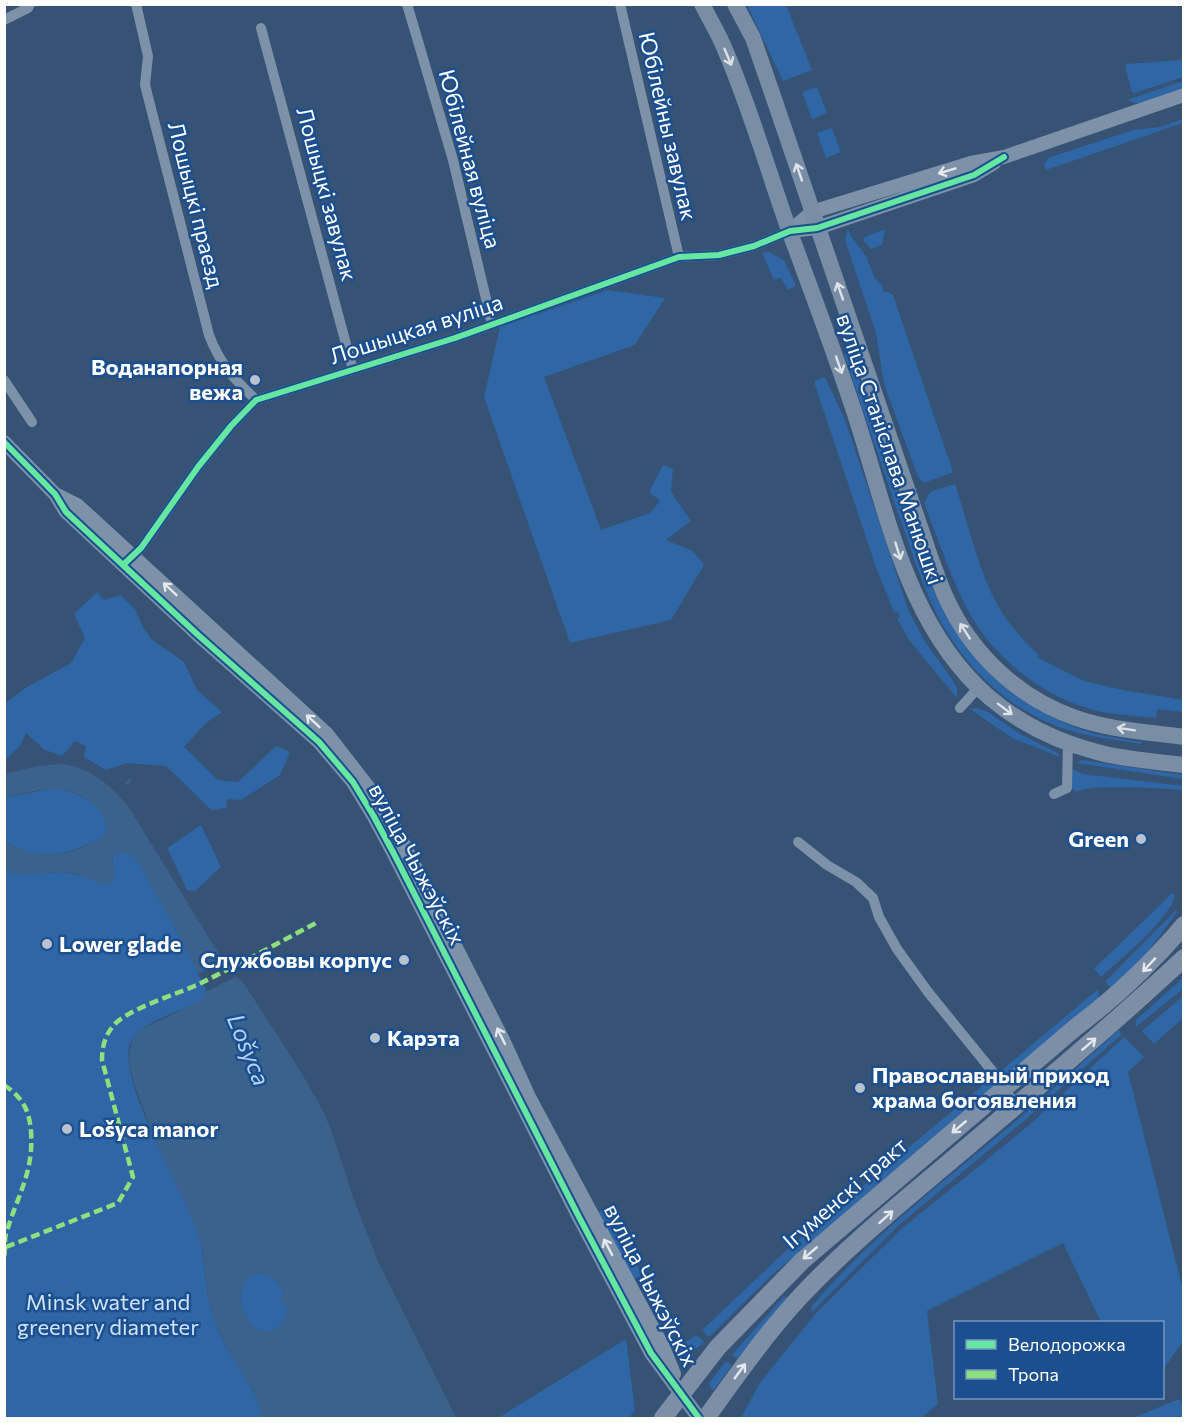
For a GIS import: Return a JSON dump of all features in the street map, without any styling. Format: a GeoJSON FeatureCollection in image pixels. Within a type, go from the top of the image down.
{"type":"FeatureCollection","features":[{"type":"Feature","properties":{"kind":"main road","name":"вуліца Станіслава Манюшкі"},"geometry":{"type":"LineString","coordinates":[[702,4],[726,50],[746,100],[790,231],[835,352],[904,570],[921,608],[942,643],[965,674],[979,687],[1010,714],[1035,729],[1099,753],[1184,765]]}},
{"type":"Feature","properties":{"kind":"main road","name":"вуліца Станіслава Манюшкі"},"geometry":{"type":"LineString","coordinates":[[735,4],[753,38],[949,606],[967,635],[987,660],[1031,698],[1077,719],[1106,726],[1184,737]]}},
{"type":"Feature","properties":{"kind":"main road","name":"Ігуменскі тракт"},"geometry":{"type":"LineString","coordinates":[[663,1419],[718,1347],[802,1261],[1111,1001],[1143,971],[1184,925]]}},
{"type":"Feature","properties":{"kind":"main road","name":"Ігуменскі тракт"},"geometry":{"type":"LineString","coordinates":[[706,1419],[742,1368],[797,1300],[830,1267],[910,1195],[1120,1017],[1184,958]]}},
{"type":"Feature","properties":{"kind":"street"},"geometry":{"type":"LineString","coordinates":[[4,20],[28,8],[30,4]]}},
{"type":"Feature","properties":{"kind":"street","name":"Лошыцкі праезд"},"geometry":{"type":"LineString","coordinates":[[136,4],[148,56],[146,85],[209,335],[216,354],[226,369],[256,400]]}},
{"type":"Feature","properties":{"kind":"street","name":"Юбілейная вуліца"},"geometry":{"type":"LineString","coordinates":[[407,4],[453,160],[492,324]]}},
{"type":"Feature","properties":{"kind":"street","name":"Юбілейны завулак"},"geometry":{"type":"LineString","coordinates":[[620,4],[679,257]]}},
{"type":"Feature","properties":{"kind":"street","name":"Лошыцкі завулак"},"geometry":{"type":"LineString","coordinates":[[261,28],[353,370]]}},
{"type":"Feature","properties":{"kind":"street"},"geometry":{"type":"LineString","coordinates":[[790,231],[815,220],[974,175],[1004,157],[1184,95]]}},
{"type":"Feature","properties":{"kind":"street","name":"Лошыцкая вуліца"},"geometry":{"type":"LineString","coordinates":[[128,560],[158,525],[198,466],[256,400],[455,338],[679,257],[719,255],[754,246],[790,231]]}},
{"type":"Feature","properties":{"kind":"street"},"geometry":{"type":"LineString","coordinates":[[4,380],[32,422]]}},
{"type":"Feature","properties":{"kind":"street","name":"вуліца Чыжэўскіх"},"geometry":{"type":"LineString","coordinates":[[4,442],[55,494],[66,512],[128,560],[327,734],[386,810],[503,1040],[529,1097],[663,1347],[681,1393],[699,1419]]}},
{"type":"Feature","properties":{"kind":"street"},"geometry":{"type":"LineString","coordinates":[[960,708],[979,687]]}},
{"type":"Feature","properties":{"kind":"street"},"geometry":{"type":"LineString","coordinates":[[1054,794],[1067,788],[1068,743]]}},
{"type":"Feature","properties":{"kind":"street"},"geometry":{"type":"LineString","coordinates":[[798,842],[827,865],[856,882],[873,897],[879,917],[897,949],[1016,1106]]}},
{"type":"Feature","properties":{"kind":"green space"},"geometry":{"type":"Polygon","coordinates":[[[747,5],[786,5],[812,70],[783,81],[747,5]]]}},
{"type":"Feature","properties":{"kind":"green space"},"geometry":{"type":"Polygon","coordinates":[[[1183,60],[1183,77],[1135,93],[1132,92],[1126,64],[1183,60]]]}},
{"type":"Feature","properties":{"kind":"green space"},"geometry":{"type":"Polygon","coordinates":[[[1183,81],[1183,88],[1139,104],[1127,100],[1183,81]]]}},
{"type":"Feature","properties":{"kind":"green space"},"geometry":{"type":"Polygon","coordinates":[[[817,87],[827,113],[812,119],[802,92],[817,87]]]}},
{"type":"Feature","properties":{"kind":"green space"},"geometry":{"type":"Polygon","coordinates":[[[1183,119],[1183,123],[1046,170],[1044,165],[1048,158],[1133,130],[1160,127],[1183,119]]]}},
{"type":"Feature","properties":{"kind":"green space"},"geometry":{"type":"Polygon","coordinates":[[[832,128],[841,152],[826,158],[817,133],[832,128]]]}},
{"type":"Feature","properties":{"kind":"green space"},"geometry":{"type":"Polygon","coordinates":[[[848,229],[866,256],[875,279],[882,285],[884,292],[893,295],[953,472],[924,483],[918,477],[884,384],[876,333],[845,240],[848,229]]]}},
{"type":"Feature","properties":{"kind":"green space"},"geometry":{"type":"Polygon","coordinates":[[[885,229],[882,245],[871,249],[863,240],[865,237],[885,229]]]}},
{"type":"Feature","properties":{"kind":"green space"},"geometry":{"type":"Polygon","coordinates":[[[769,252],[784,260],[796,286],[788,290],[781,278],[774,280],[762,253],[769,252]]]}},
{"type":"Feature","properties":{"kind":"green space"},"geometry":{"type":"Polygon","coordinates":[[[608,290],[665,298],[635,345],[544,377],[601,530],[650,513],[660,501],[649,492],[663,465],[673,469],[671,492],[691,521],[666,540],[693,551],[704,565],[671,620],[570,643],[484,397],[500,327],[608,290]]]}},
{"type":"Feature","properties":{"kind":"green space"},"geometry":{"type":"Polygon","coordinates":[[[849,353],[929,580],[956,632],[972,654],[1012,693],[1035,708],[1089,732],[1142,742],[1141,744],[1083,734],[1049,723],[1011,702],[964,657],[940,621],[922,580],[844,354],[849,353]]]}},
{"type":"Feature","properties":{"kind":"green space"},"geometry":{"type":"Polygon","coordinates":[[[825,377],[846,422],[909,612],[924,640],[953,681],[957,689],[957,698],[909,640],[897,618],[900,617],[898,612],[894,612],[877,570],[815,385],[815,381],[825,377]]]}},
{"type":"Feature","properties":{"kind":"green space"},"geometry":{"type":"Polygon","coordinates":[[[955,484],[979,561],[997,604],[1021,637],[1039,655],[1037,657],[1084,681],[1183,700],[1183,712],[1157,709],[1156,718],[1108,713],[1081,706],[1040,687],[1005,659],[989,642],[965,605],[924,503],[930,492],[955,484]]]}},
{"type":"Feature","properties":{"kind":"green space"},"geometry":{"type":"Polygon","coordinates":[[[97,592],[104,600],[120,595],[135,609],[151,639],[184,662],[197,690],[222,712],[206,723],[184,747],[218,780],[238,782],[276,746],[290,752],[280,775],[241,800],[227,799],[226,808],[211,810],[166,766],[127,763],[106,770],[84,757],[86,746],[75,741],[62,756],[45,750],[26,733],[20,746],[5,760],[5,703],[27,687],[71,663],[85,638],[74,614],[97,592]]]}},
{"type":"Feature","properties":{"kind":"green space"},"geometry":{"type":"Polygon","coordinates":[[[976,708],[988,712],[1020,734],[1058,753],[1060,757],[1012,738],[970,709],[976,708]]]}},
{"type":"Feature","properties":{"kind":"green space"},"geometry":{"type":"Polygon","coordinates":[[[1082,760],[1183,775],[1183,779],[1077,763],[1082,760]]]}},
{"type":"Feature","properties":{"kind":"green space"},"geometry":{"type":"Polygon","coordinates":[[[1072,769],[1083,774],[1183,786],[1184,790],[1111,787],[1084,789],[1077,792],[1072,788],[1072,769]]]}},
{"type":"Feature","properties":{"kind":"green space"},"geometry":{"type":"Polygon","coordinates":[[[53,788],[79,795],[97,806],[106,821],[106,830],[102,837],[77,849],[46,855],[16,848],[5,842],[5,798],[53,788]]]}},
{"type":"Feature","properties":{"kind":"green space"},"geometry":{"type":"Polygon","coordinates":[[[201,825],[221,867],[195,891],[187,890],[167,848],[201,825]]]}},
{"type":"Feature","properties":{"kind":"green space","name":"Minsk water and greenery diameter"},"geometry":{"type":"Polygon","coordinates":[[[121,852],[132,855],[141,866],[207,991],[203,1000],[162,1017],[142,1029],[130,1044],[128,1061],[141,1107],[188,1205],[199,1234],[210,1305],[216,1326],[254,1392],[263,1418],[5,1418],[5,871],[16,874],[64,872],[87,877],[113,865],[113,856],[121,852]]]}},
{"type":"Feature","properties":{"kind":"green space"},"geometry":{"type":"Polygon","coordinates":[[[1172,893],[1175,895],[1171,904],[1155,927],[1101,977],[1094,969],[1172,893]]]}},
{"type":"Feature","properties":{"kind":"green space"},"geometry":{"type":"Polygon","coordinates":[[[1175,911],[1178,911],[1136,968],[1114,987],[1110,987],[1105,982],[1175,911]]]}},
{"type":"Feature","properties":{"kind":"green space"},"geometry":{"type":"Polygon","coordinates":[[[1183,978],[1183,989],[1136,1027],[1136,1020],[1183,978]]]}},
{"type":"Feature","properties":{"kind":"green space"},"geometry":{"type":"Polygon","coordinates":[[[1098,989],[1099,999],[1008,1075],[1002,1070],[1098,989]]]}},
{"type":"Feature","properties":{"kind":"green space"},"geometry":{"type":"Polygon","coordinates":[[[1183,996],[1183,1018],[1154,1044],[1142,1031],[1183,996]]]}},
{"type":"Feature","properties":{"kind":"green space"},"geometry":{"type":"Polygon","coordinates":[[[1119,1030],[1122,1034],[1024,1121],[899,1225],[812,1312],[812,1306],[874,1241],[1119,1030]]]}},
{"type":"Feature","properties":{"kind":"green space"},"geometry":{"type":"Polygon","coordinates":[[[1124,1037],[1144,1057],[1128,1072],[1183,1290],[1183,1341],[1164,1369],[1164,1321],[1101,1321],[1063,1243],[927,1311],[938,1404],[921,1418],[741,1418],[759,1384],[817,1312],[900,1230],[1028,1126],[1124,1037]]]}},
{"type":"Feature","properties":{"kind":"green space"},"geometry":{"type":"Polygon","coordinates":[[[994,1076],[995,1085],[771,1276],[709,1337],[702,1330],[790,1247],[994,1076]]]}},
{"type":"Feature","properties":{"kind":"green space"},"geometry":{"type":"Polygon","coordinates":[[[607,1207],[642,1275],[634,1279],[617,1256],[598,1216],[600,1211],[607,1207]]]}},
{"type":"Feature","properties":{"kind":"green space"},"geometry":{"type":"Polygon","coordinates":[[[260,1273],[279,1284],[284,1296],[281,1301],[287,1308],[282,1324],[266,1331],[256,1328],[248,1321],[241,1298],[242,1287],[249,1278],[260,1273]]]}},
{"type":"Feature","properties":{"kind":"green space"},"geometry":{"type":"Polygon","coordinates":[[[784,1296],[786,1298],[737,1359],[732,1355],[784,1296]]]}},
{"type":"Feature","properties":{"kind":"green space"},"geometry":{"type":"Polygon","coordinates":[[[696,1335],[704,1342],[698,1347],[688,1352],[676,1349],[696,1335]]]}},
{"type":"Feature","properties":{"kind":"green space"},"geometry":{"type":"Polygon","coordinates":[[[626,1339],[635,1410],[629,1418],[498,1418],[626,1339]]]}},
{"type":"Feature","properties":{"kind":"green space"},"geometry":{"type":"Polygon","coordinates":[[[726,1361],[732,1365],[713,1391],[709,1383],[726,1361]]]}},
{"type":"Feature","properties":{"kind":"green space"},"geometry":{"type":"Polygon","coordinates":[[[1179,1399],[1183,1407],[1183,1418],[1133,1418],[1179,1399]]]}},
{"type":"Feature","properties":{"kind":"water","name":"Lošyca"},"geometry":{"type":"Polygon","coordinates":[[[62,764],[91,773],[114,791],[128,806],[219,954],[221,962],[217,964],[226,982],[236,976],[245,985],[301,1072],[330,1127],[354,1200],[379,1264],[456,1418],[263,1418],[254,1392],[229,1352],[215,1323],[209,1303],[202,1250],[195,1224],[155,1141],[128,1061],[132,1040],[140,1030],[200,1001],[205,997],[207,991],[218,986],[211,968],[198,974],[141,866],[132,855],[121,852],[113,856],[115,875],[109,885],[72,873],[21,874],[5,871],[5,842],[24,851],[53,855],[90,844],[106,831],[105,820],[100,811],[85,798],[74,793],[52,789],[5,798],[4,774],[38,766],[62,764]],[[260,1273],[249,1278],[242,1287],[241,1298],[248,1321],[256,1328],[266,1331],[282,1324],[287,1308],[280,1301],[284,1296],[281,1287],[276,1280],[260,1273]]]}},
{"type":"Feature","properties":{"kind":"pier"},"geometry":{"type":"Polygon","coordinates":[[[224,961],[221,966],[227,978],[235,974],[236,976],[207,991],[205,989],[215,984],[209,972],[199,977],[198,974],[224,961]]]}},
{"type":"Feature","properties":{"kind":"waterway"},"geometry":{"type":"LineString","coordinates":[[127,783],[130,780]]}},
{"type":"Feature","properties":{"kind":"marked path"},"geometry":{"type":"LineString","coordinates":[[6,1247],[118,1203],[133,1177],[102,1060],[105,1039],[113,1026],[125,1016],[201,983],[316,923]]}},
{"type":"Feature","properties":{"kind":"marked path"},"geometry":{"type":"LineString","coordinates":[[4,1085],[20,1099],[26,1110],[31,1131],[30,1159],[24,1184],[6,1234],[4,1257]]}},
{"type":"Feature","properties":{"kind":"cycle path"},"geometry":{"type":"LineString","coordinates":[[123,565],[141,548],[198,467],[231,426],[256,400],[455,338],[679,257],[719,255],[754,246],[790,231],[817,228],[974,175],[1004,157]]}},
{"type":"Feature","properties":{"kind":"cycle path"},"geometry":{"type":"LineString","coordinates":[[4,442],[55,494],[66,512],[197,634],[319,742],[353,782],[394,854],[651,1353],[699,1418]]}},
{"type":"Feature","properties":{"kind":"place","name":"Воданапорная вежа"},"geometry":{"type":"Point","coordinates":[255,380]}},
{"type":"Feature","properties":{"kind":"place","name":"Green"},"geometry":{"type":"Point","coordinates":[1141,839]}},
{"type":"Feature","properties":{"kind":"place","name":"Lower glade"},"geometry":{"type":"Point","coordinates":[47,944]}},
{"type":"Feature","properties":{"kind":"place","name":"Службовы корпус"},"geometry":{"type":"Point","coordinates":[404,960]}},
{"type":"Feature","properties":{"kind":"place","name":"Карэта"},"geometry":{"type":"Point","coordinates":[375,1038]}},
{"type":"Feature","properties":{"kind":"place","name":"Православный приход храма богоявления"},"geometry":{"type":"Point","coordinates":[860,1088]}},
{"type":"Feature","properties":{"kind":"place","name":"Lošyca manor"},"geometry":{"type":"Point","coordinates":[67,1129]}}]}
